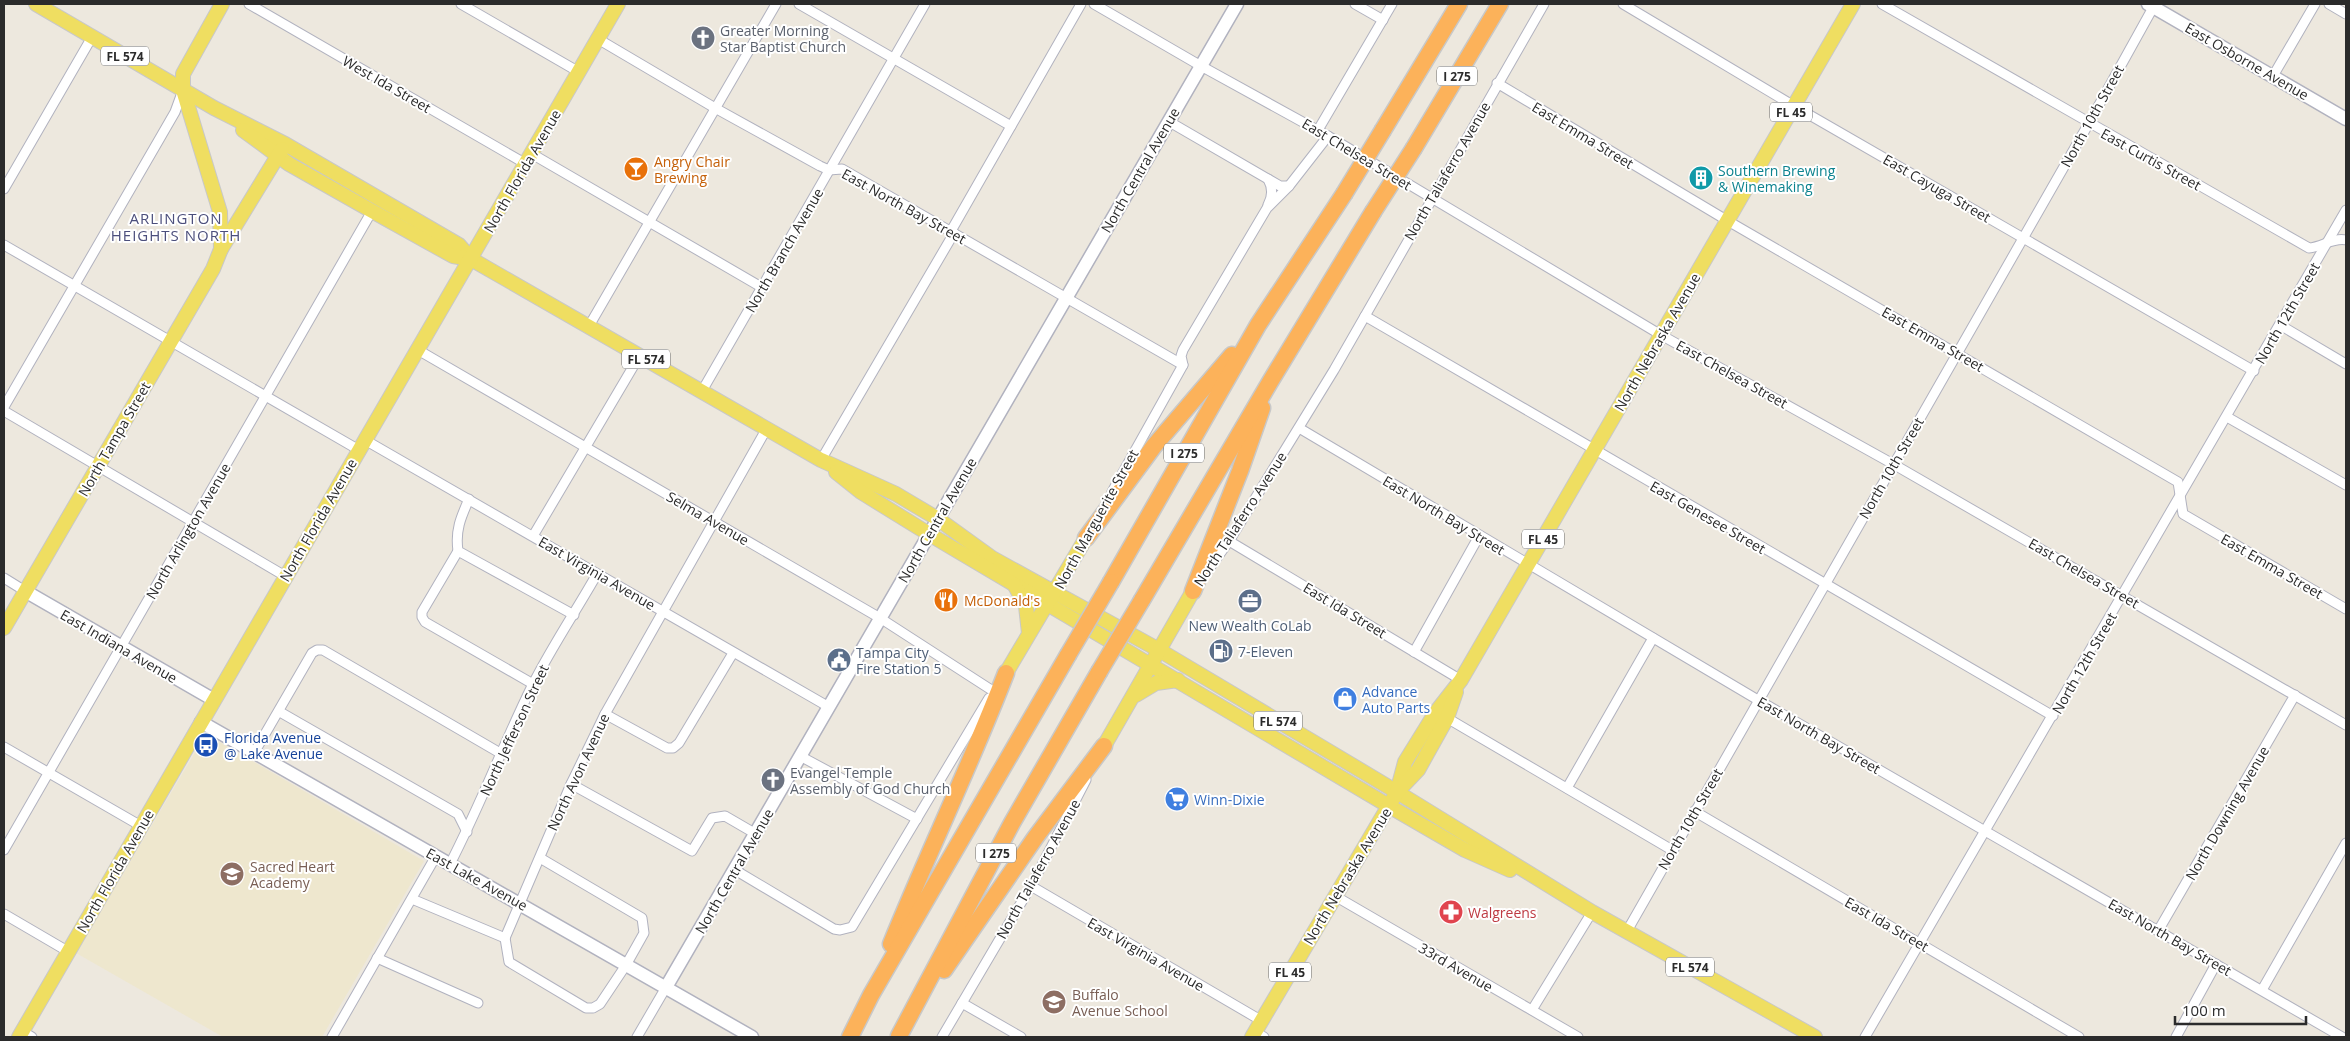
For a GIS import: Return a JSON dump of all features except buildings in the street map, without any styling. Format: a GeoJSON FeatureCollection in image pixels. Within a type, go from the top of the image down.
{"type":"FeatureCollection","features":[{"type":"Feature","properties":{"kind":"highway","name":"I 275"},"geometry":{"type":"LineString","coordinates":[[850,1037],[871,995],[1258,325],[1344,194],[1459,4]]}},
{"type":"Feature","properties":{"kind":"highway","name":"I 275"},"geometry":{"type":"LineString","coordinates":[[898,1037],[1012,823],[1099,672],[1270,382],[1500,4]]}},
{"type":"Feature","properties":{"kind":"highway"},"geometry":{"type":"LineString","coordinates":[[1086,538],[1154,446],[1258,325]]}},
{"type":"Feature","properties":{"kind":"highway"},"geometry":{"type":"LineString","coordinates":[[1193,591],[1249,446],[1270,382]]}},
{"type":"Feature","properties":{"kind":"highway"},"geometry":{"type":"LineString","coordinates":[[871,995],[920,872],[976,751],[1006,672]]}},
{"type":"Feature","properties":{"kind":"highway"},"geometry":{"type":"LineString","coordinates":[[898,1037],[1035,838],[1104,746]]}},
{"type":"Feature","properties":{"kind":"main road","name":"FL 574"},"geometry":{"type":"LineString","coordinates":[[36,4],[214,108],[285,144],[459,245],[471,259],[822,460],[880,485],[938,519],[992,558],[1151,664],[1388,806],[1465,850],[1566,895]]}},
{"type":"Feature","properties":{"kind":"main road"},"geometry":{"type":"LineString","coordinates":[[183,90],[183,74],[222,4]]}},
{"type":"Feature","properties":{"kind":"main road","name":"North Florida Avenue"},"geometry":{"type":"LineString","coordinates":[[25,1035],[69,952],[141,826],[618,4]]}},
{"type":"Feature","properties":{"kind":"main road","name":"North Nebraska Avenue"},"geometry":{"type":"LineString","coordinates":[[1397,792],[1405,762],[1436,712],[1461,680],[1853,4]]}},
{"type":"Feature","properties":{"kind":"main road","name":"North Tampa Street"},"geometry":{"type":"LineString","coordinates":[[183,90],[218,204],[221,249]]}},
{"type":"Feature","properties":{"kind":"main road","name":"FL 574"},"geometry":{"type":"LineString","coordinates":[[214,108],[278,156],[372,212],[453,256],[471,259]]}},
{"type":"Feature","properties":{"kind":"main road","name":"North Tampa Street"},"geometry":{"type":"LineString","coordinates":[[4,628],[213,269],[221,249],[285,144]]}},
{"type":"Feature","properties":{"kind":"main road","name":"FL 574"},"geometry":{"type":"LineString","coordinates":[[822,460],[861,492],[1013,584],[1051,598],[1159,650],[1397,792],[1592,912],[1815,1037]]}},
{"type":"Feature","properties":{"kind":"main road","name":"North Marguerite Street"},"geometry":{"type":"LineString","coordinates":[[1006,672],[1086,538]]}},
{"type":"Feature","properties":{"kind":"main road"},"geometry":{"type":"LineString","coordinates":[[1013,584],[1026,606],[1029,633]]}},
{"type":"Feature","properties":{"kind":"main road","name":"North Taliaferro Avenue"},"geometry":{"type":"LineString","coordinates":[[1104,746],[1193,591]]}},
{"type":"Feature","properties":{"kind":"main road"},"geometry":{"type":"LineString","coordinates":[[1133,697],[1156,683],[1178,680]]}},
{"type":"Feature","properties":{"kind":"main road","name":"North Nebraska Avenue"},"geometry":{"type":"LineString","coordinates":[[1258,1032],[1388,806],[1397,792],[1418,770],[1446,718],[1461,680]]}},
{"type":"Feature","properties":{"kind":"street","name":"West Ida Street"},"geometry":{"type":"LineString","coordinates":[[249,4],[529,159]]}},
{"type":"Feature","properties":{"kind":"street"},"geometry":{"type":"LineString","coordinates":[[461,4],[579,72]]}},
{"type":"Feature","properties":{"kind":"street"},"geometry":{"type":"LineString","coordinates":[[589,326],[776,4]]}},
{"type":"Feature","properties":{"kind":"street"},"geometry":{"type":"LineString","coordinates":[[799,4],[1011,126]]}},
{"type":"Feature","properties":{"kind":"street","name":"North Branch Avenue"},"geometry":{"type":"LineString","coordinates":[[702,391],[925,4]]}},
{"type":"Feature","properties":{"kind":"street"},"geometry":{"type":"LineString","coordinates":[[822,460],[1082,4]]}},
{"type":"Feature","properties":{"kind":"street","name":"East Chelsea Street"},"geometry":{"type":"LineString","coordinates":[[1094,4],[1201,66],[1318,130],[1660,335],[1893,464],[2346,725]]}},
{"type":"Feature","properties":{"kind":"street","name":"North Central Avenue"},"geometry":{"type":"LineString","coordinates":[[637,1037],[1237,4]]}},
{"type":"Feature","properties":{"kind":"street"},"geometry":{"type":"LineString","coordinates":[[1354,4],[1383,20]]}},
{"type":"Feature","properties":{"kind":"street"},"geometry":{"type":"LineString","coordinates":[[1318,130],[1392,4]]}},
{"type":"Feature","properties":{"kind":"street","name":"North Taliaferro Avenue"},"geometry":{"type":"LineString","coordinates":[[1193,591],[1229,541],[1299,428],[1544,4]]}},
{"type":"Feature","properties":{"kind":"street","name":"East Cayuga Street"},"geometry":{"type":"LineString","coordinates":[[1623,4],[1794,106],[2254,371]]}},
{"type":"Feature","properties":{"kind":"street","name":"East Curtis Street"},"geometry":{"type":"LineString","coordinates":[[1882,4],[2309,248],[2325,245],[2337,239],[2346,240]]}},
{"type":"Feature","properties":{"kind":"street"},"geometry":{"type":"LineString","coordinates":[[2273,76],[2315,4]]}},
{"type":"Feature","properties":{"kind":"street"},"geometry":{"type":"LineString","coordinates":[[2329,4],[2346,14]]}},
{"type":"Feature","properties":{"kind":"street","name":"North 10th Street"},"geometry":{"type":"LineString","coordinates":[[1627,931],[2089,123],[2152,5]]}},
{"type":"Feature","properties":{"kind":"street","name":"East Osborne Avenue"},"geometry":{"type":"LineString","coordinates":[[2152,5],[2346,119]]}},
{"type":"Feature","properties":{"kind":"street"},"geometry":{"type":"LineString","coordinates":[[4,189],[92,36]]}},
{"type":"Feature","properties":{"kind":"street","name":"East North Bay Street"},"geometry":{"type":"LineString","coordinates":[[598,39],[716,108],[829,170],[842,169],[1182,365]]}},
{"type":"Feature","properties":{"kind":"street","name":"East Emma Street"},"geometry":{"type":"LineString","coordinates":[[1497,83],[1728,221],[2178,482],[2183,514],[2346,609]]}},
{"type":"Feature","properties":{"kind":"street"},"geometry":{"type":"LineString","coordinates":[[183,90],[175,112],[4,409],[285,576]]}},
{"type":"Feature","properties":{"kind":"street"},"geometry":{"type":"LineString","coordinates":[[1168,121],[1280,186],[1289,186]]}},
{"type":"Feature","properties":{"kind":"street","name":"North Marguerite Street"},"geometry":{"type":"LineString","coordinates":[[1086,538],[1182,365],[1181,356],[1183,350],[1267,208],[1289,186],[1328,136]]}},
{"type":"Feature","properties":{"kind":"street"},"geometry":{"type":"LineString","coordinates":[[529,159],[650,222],[763,288]]}},
{"type":"Feature","properties":{"kind":"street"},"geometry":{"type":"LineString","coordinates":[[1267,208],[1272,198],[1272,186],[1268,179]]}},
{"type":"Feature","properties":{"kind":"street","name":"North 12th Street"},"geometry":{"type":"LineString","coordinates":[[1865,1037],[2346,210]]}},
{"type":"Feature","properties":{"kind":"street","name":"North Arlington Avenue"},"geometry":{"type":"LineString","coordinates":[[4,850],[372,212]]}},
{"type":"Feature","properties":{"kind":"street","name":"East Virginia Avenue"},"geometry":{"type":"LineString","coordinates":[[4,245],[265,396],[469,499],[829,707]]}},
{"type":"Feature","properties":{"kind":"street","name":"East Genesee Street"},"geometry":{"type":"LineString","coordinates":[[1365,316],[2052,716]]}},
{"type":"Feature","properties":{"kind":"street"},"geometry":{"type":"LineString","coordinates":[[2280,325],[2346,364]]}},
{"type":"Feature","properties":{"kind":"street","name":"Selma Avenue"},"geometry":{"type":"LineString","coordinates":[[418,350],[880,618],[993,691]]}},
{"type":"Feature","properties":{"kind":"street"},"geometry":{"type":"LineString","coordinates":[[533,536],[640,356]]}},
{"type":"Feature","properties":{"kind":"street"},"geometry":{"type":"LineString","coordinates":[[2227,416],[2346,486]]}},
{"type":"Feature","properties":{"kind":"street","name":"North Avon Avenue"},"geometry":{"type":"LineString","coordinates":[[505,938],[571,784],[605,714],[767,428]]}},
{"type":"Feature","properties":{"kind":"street","name":"East North Bay Street"},"geometry":{"type":"LineString","coordinates":[[1299,428],[1758,700],[2342,1037]]}},
{"type":"Feature","properties":{"kind":"street"},"geometry":{"type":"LineString","coordinates":[[469,499],[458,523],[456,538],[458,551],[422,612],[422,618],[425,622],[533,684]]}},
{"type":"Feature","properties":{"kind":"street"},"geometry":{"type":"LineString","coordinates":[[1414,652],[1479,536]]}},
{"type":"Feature","properties":{"kind":"street","name":"East Ida Street"},"geometry":{"type":"LineString","coordinates":[[1229,541],[1461,680]]}},
{"type":"Feature","properties":{"kind":"street"},"geometry":{"type":"LineString","coordinates":[[458,551],[574,615]]}},
{"type":"Feature","properties":{"kind":"street","name":"North Jefferson Street"},"geometry":{"type":"LineString","coordinates":[[450,864],[467,832],[500,753],[533,684],[597,574]]}},
{"type":"Feature","properties":{"kind":"street"},"geometry":{"type":"LineString","coordinates":[[4,578],[25,591]]}},
{"type":"Feature","properties":{"kind":"street","name":"East Indiana Avenue"},"geometry":{"type":"LineString","coordinates":[[25,591],[214,700]]}},
{"type":"Feature","properties":{"kind":"street"},"geometry":{"type":"LineString","coordinates":[[1567,788],[1653,638]]}},
{"type":"Feature","properties":{"kind":"street"},"geometry":{"type":"LineString","coordinates":[[254,753],[280,712],[312,653],[317,650],[323,650],[500,753]]}},
{"type":"Feature","properties":{"kind":"street"},"geometry":{"type":"LineString","coordinates":[[605,714],[667,748],[673,748],[679,744],[733,652]]}},
{"type":"Feature","properties":{"kind":"street","name":"North Marguerite Street"},"geometry":{"type":"LineString","coordinates":[[735,870],[834,929],[847,929],[855,923],[1006,672]]}},
{"type":"Feature","properties":{"kind":"street","name":"North Downing Avenue"},"geometry":{"type":"LineString","coordinates":[[2158,931],[2295,695]]}},
{"type":"Feature","properties":{"kind":"street"},"geometry":{"type":"LineString","coordinates":[[280,712],[458,814],[467,832]]}},
{"type":"Feature","properties":{"kind":"street"},"geometry":{"type":"LineString","coordinates":[[1446,718],[1672,850]]}},
{"type":"Feature","properties":{"kind":"street","name":"East Lake Avenue"},"geometry":{"type":"LineString","coordinates":[[201,722],[521,904],[665,989],[752,1037]]}},
{"type":"Feature","properties":{"kind":"street","name":"North Taliaferro Avenue"},"geometry":{"type":"LineString","coordinates":[[942,1037],[1031,886],[1104,746]]}},
{"type":"Feature","properties":{"kind":"street"},"geometry":{"type":"LineString","coordinates":[[4,747],[141,826]]}},
{"type":"Feature","properties":{"kind":"street"},"geometry":{"type":"LineString","coordinates":[[800,756],[917,819]]}},
{"type":"Feature","properties":{"kind":"street"},"geometry":{"type":"LineString","coordinates":[[571,784],[692,851],[712,818],[725,816],[756,834]]}},
{"type":"Feature","properties":{"kind":"street","name":"East Ida Street"},"geometry":{"type":"LineString","coordinates":[[1694,811],[2079,1037]]}},
{"type":"Feature","properties":{"kind":"street"},"geometry":{"type":"LineString","coordinates":[[2262,990],[2346,843]]}},
{"type":"Feature","properties":{"kind":"street"},"geometry":{"type":"LineString","coordinates":[[332,1037],[436,856]]}},
{"type":"Feature","properties":{"kind":"street"},"geometry":{"type":"LineString","coordinates":[[412,898],[505,938],[509,962],[586,1008],[593,1008],[600,1004],[626,965],[644,933],[642,918],[540,858]]}},
{"type":"Feature","properties":{"kind":"street","name":"East Virginia Avenue"},"geometry":{"type":"LineString","coordinates":[[1031,886],[1258,1032]]}},
{"type":"Feature","properties":{"kind":"street","name":"33rd Avenue"},"geometry":{"type":"LineString","coordinates":[[1335,896],[1578,1037]]}},
{"type":"Feature","properties":{"kind":"street"},"geometry":{"type":"LineString","coordinates":[[1532,1010],[1592,912]]}},
{"type":"Feature","properties":{"kind":"street"},"geometry":{"type":"LineString","coordinates":[[4,914],[69,952]]}},
{"type":"Feature","properties":{"kind":"street"},"geometry":{"type":"LineString","coordinates":[[378,958],[478,1003]]}},
{"type":"Feature","properties":{"kind":"street"},"geometry":{"type":"LineString","coordinates":[[2176,1037],[2216,964]]}},
{"type":"Feature","properties":{"kind":"street"},"geometry":{"type":"LineString","coordinates":[[962,1002],[1021,1037]]}},
{"type":"Feature","properties":{"kind":"shaded area"},"geometry":{"type":"Polygon","coordinates":[[[206,734],[424,861],[322,1037],[223,1037],[76,953],[206,734]]]}},
{"type":"Feature","properties":{"kind":"place","name":"Greater Morning Star Baptist Church"},"geometry":{"type":"Point","coordinates":[703,38]}},
{"type":"Feature","properties":{"kind":"place","name":"Angry Chair Brewing"},"geometry":{"type":"Point","coordinates":[636,169]}},
{"type":"Feature","properties":{"kind":"place","name":"Southern Brewing & Winemaking"},"geometry":{"type":"Point","coordinates":[1701,178]}},
{"type":"Feature","properties":{"kind":"place","name":"McDonald's"},"geometry":{"type":"Point","coordinates":[946,600]}},
{"type":"Feature","properties":{"kind":"place","name":"New Wealth CoLab"},"geometry":{"type":"Point","coordinates":[1250,601]}},
{"type":"Feature","properties":{"kind":"place","name":"7-Eleven"},"geometry":{"type":"Point","coordinates":[1221,651]}},
{"type":"Feature","properties":{"kind":"place","name":"Tampa City Fire Station 5"},"geometry":{"type":"Point","coordinates":[839,660]}},
{"type":"Feature","properties":{"kind":"place","name":"Advance Auto Parts"},"geometry":{"type":"Point","coordinates":[1345,699]}},
{"type":"Feature","properties":{"kind":"place","name":"Florida Avenue @ Lake Avenue"},"geometry":{"type":"Point","coordinates":[206,745]}},
{"type":"Feature","properties":{"kind":"place","name":"Evangel Temple Assembly of God Church"},"geometry":{"type":"Point","coordinates":[773,780]}},
{"type":"Feature","properties":{"kind":"place","name":"Winn-Dixie"},"geometry":{"type":"Point","coordinates":[1177,799]}},
{"type":"Feature","properties":{"kind":"place","name":"Sacred Heart Academy"},"geometry":{"type":"Point","coordinates":[232,874]}},
{"type":"Feature","properties":{"kind":"place","name":"Walgreens"},"geometry":{"type":"Point","coordinates":[1451,912]}},
{"type":"Feature","properties":{"kind":"place","name":"Buffalo Avenue School"},"geometry":{"type":"Point","coordinates":[1054,1002]}},
{"type":"Feature","properties":{"kind":"district","name":"ARLINGTON HEIGHTS NORTH"},"geometry":{"type":"Point","coordinates":[176,226]}}]}
